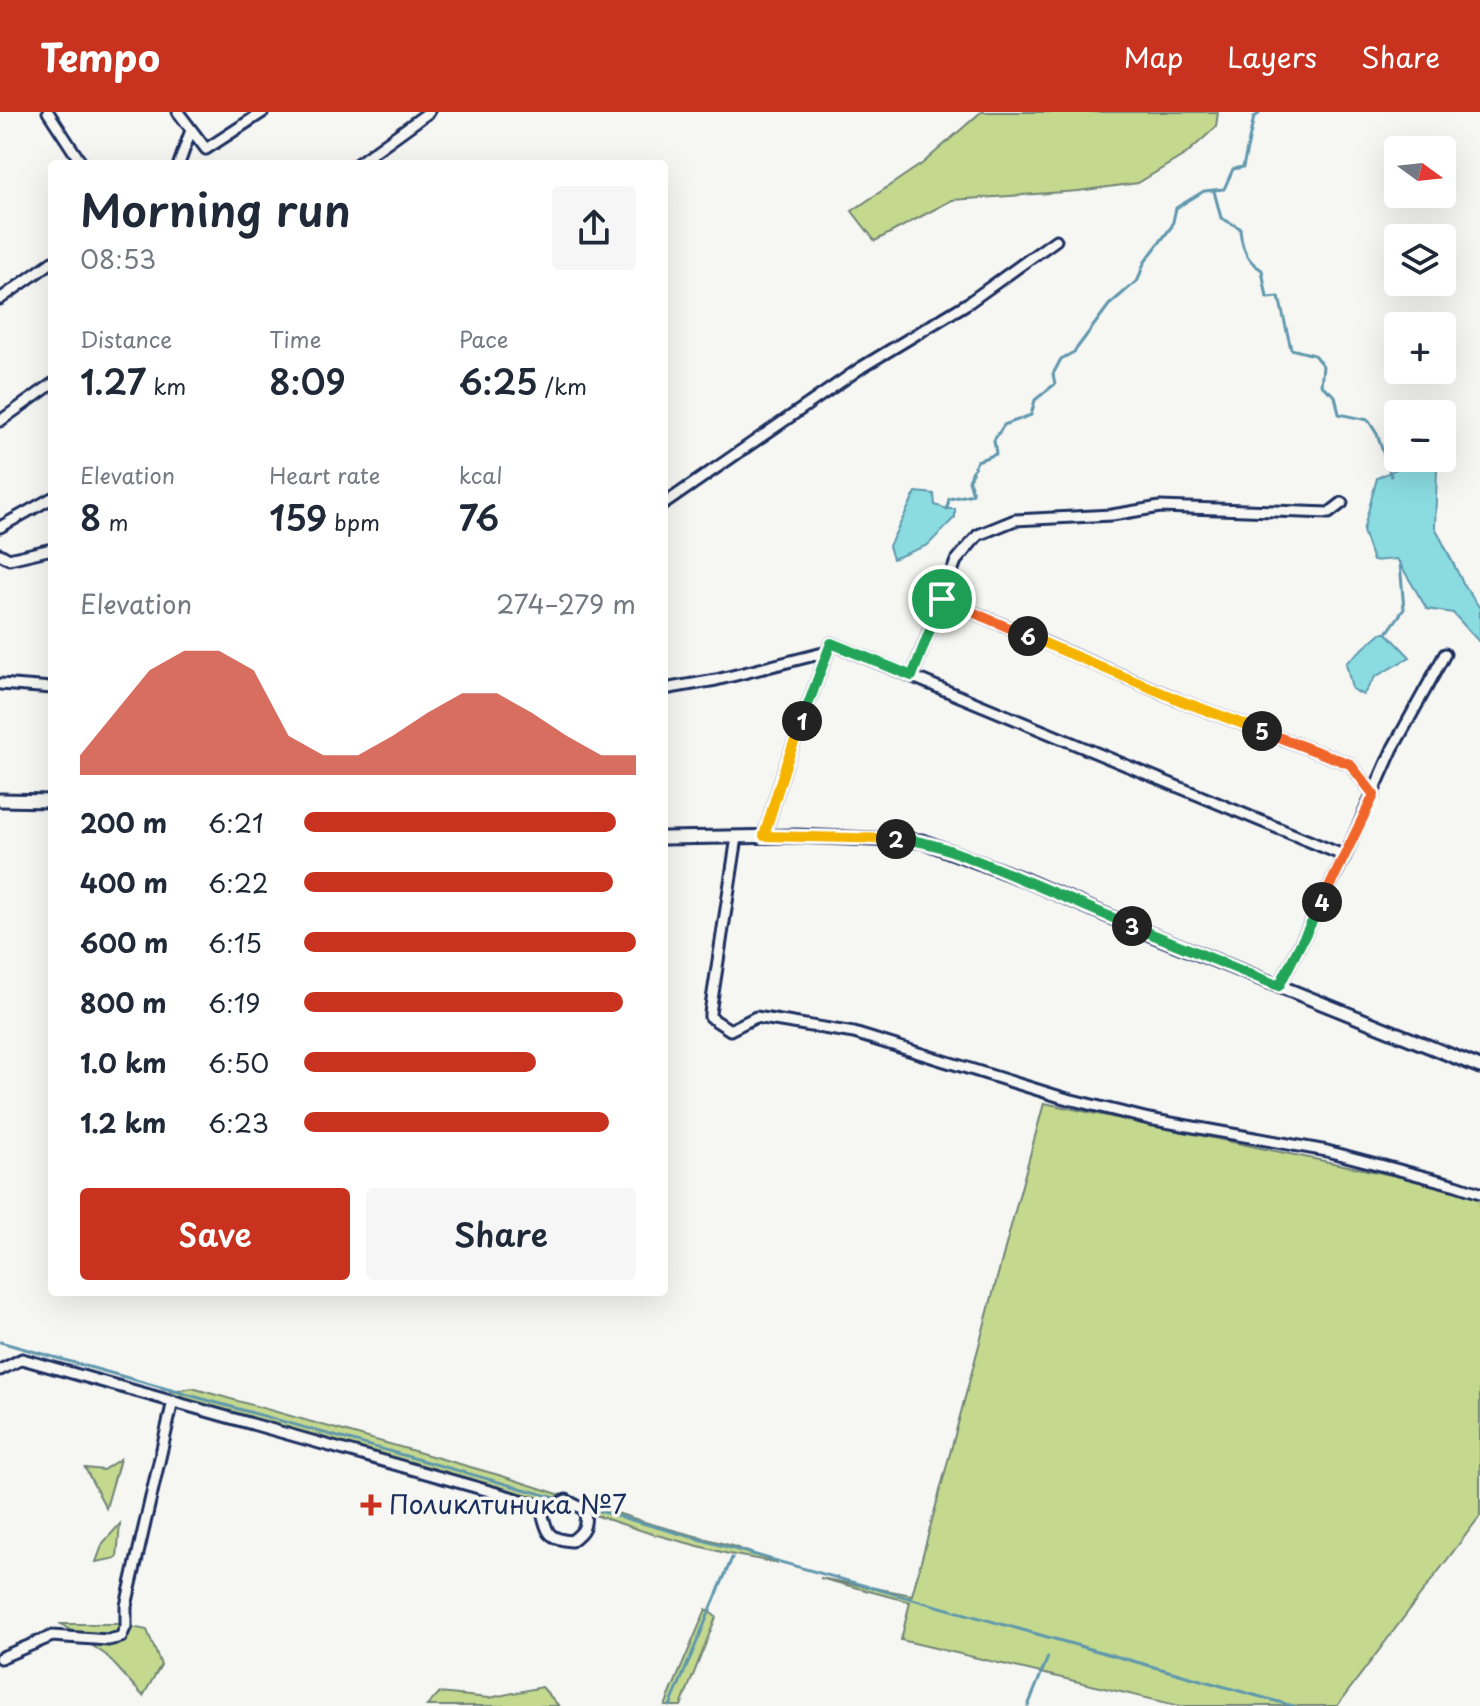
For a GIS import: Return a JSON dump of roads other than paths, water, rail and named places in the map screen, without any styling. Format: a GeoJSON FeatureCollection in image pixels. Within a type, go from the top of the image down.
{"type":"FeatureCollection","features":[{"type":"Feature","properties":{"kind":"street"},"geometry":{"type":"LineString","coordinates":[[48,112],[79,160]]}},
{"type":"Feature","properties":{"kind":"street"},"geometry":{"type":"LineString","coordinates":[[178,112],[206,149],[263,112]]}},
{"type":"Feature","properties":{"kind":"street"},"geometry":{"type":"LineString","coordinates":[[363,160],[429,112]]}},
{"type":"Feature","properties":{"kind":"street"},"geometry":{"type":"LineString","coordinates":[[180,160],[191,130]]}},
{"type":"Feature","properties":{"kind":"street"},"geometry":{"type":"LineString","coordinates":[[668,501],[862,367],[968,303],[1056,240]]}},
{"type":"Feature","properties":{"kind":"street"},"geometry":{"type":"LineString","coordinates":[[0,299],[48,265]]}},
{"type":"Feature","properties":{"kind":"street"},"geometry":{"type":"LineString","coordinates":[[0,421],[48,387]]}},
{"type":"Feature","properties":{"kind":"street"},"geometry":{"type":"LineString","coordinates":[[0,527],[48,500]]}},
{"type":"Feature","properties":{"kind":"street"},"geometry":{"type":"LineString","coordinates":[[912,676],[956,561],[978,535],[1015,520],[1112,515],[1160,507],[1329,513],[1342,503]]}},
{"type":"Feature","properties":{"kind":"street"},"geometry":{"type":"LineString","coordinates":[[0,554],[9,559],[48,550]]}},
{"type":"Feature","properties":{"kind":"street"},"geometry":{"type":"LineString","coordinates":[[942,599],[1179,700],[1350,764],[1374,795]]}},
{"type":"Feature","properties":{"kind":"street"},"geometry":{"type":"LineString","coordinates":[[764,836],[786,764],[831,643],[1345,856]]}},
{"type":"Feature","properties":{"kind":"street"},"geometry":{"type":"LineString","coordinates":[[668,688],[716,680],[827,652]]}},
{"type":"Feature","properties":{"kind":"street"},"geometry":{"type":"LineString","coordinates":[[1279,986],[1345,856],[1393,748],[1445,654]]}},
{"type":"Feature","properties":{"kind":"street"},"geometry":{"type":"LineString","coordinates":[[0,684],[48,688]]}},
{"type":"Feature","properties":{"kind":"street"},"geometry":{"type":"LineString","coordinates":[[0,800],[48,801]]}},
{"type":"Feature","properties":{"kind":"street"},"geometry":{"type":"LineString","coordinates":[[668,838],[764,836],[922,841],[1023,879],[1145,932],[1480,1067]]}},
{"type":"Feature","properties":{"kind":"street"},"geometry":{"type":"LineString","coordinates":[[737,837],[710,1013],[710,1017],[730,1030],[756,1017],[854,1033],[1064,1098],[1149,1119],[1327,1151],[1480,1193]]}},
{"type":"Feature","properties":{"kind":"street"},"geometry":{"type":"LineString","coordinates":[[0,1370],[22,1359],[173,1401],[539,1505],[547,1531],[558,1540],[571,1541],[583,1533],[585,1510],[575,1504],[566,1500],[542,1512]]}},
{"type":"Feature","properties":{"kind":"street"},"geometry":{"type":"LineString","coordinates":[[0,1658],[52,1636],[108,1640],[121,1637],[126,1626],[126,1606],[173,1401]]}},
{"type":"Feature","properties":{"kind":"water"},"geometry":{"type":"Polygon","coordinates":[[[1390,472],[1437,472],[1435,527],[1465,587],[1480,608],[1480,643],[1453,613],[1427,609],[1397,559],[1373,561],[1363,531],[1377,478],[1390,472]]]}},
{"type":"Feature","properties":{"kind":"water"},"geometry":{"type":"Polygon","coordinates":[[[916,492],[934,494],[935,505],[955,509],[955,517],[928,545],[893,559],[889,546],[916,492]]]}},
{"type":"Feature","properties":{"kind":"water"},"geometry":{"type":"Polygon","coordinates":[[[1381,633],[1387,633],[1410,657],[1375,677],[1363,695],[1352,689],[1346,663],[1381,633]]]}},
{"type":"Feature","properties":{"kind":"waterway"},"geometry":{"type":"LineString","coordinates":[[947,509],[949,499],[973,494],[969,480],[977,461],[996,454],[994,440],[1004,425],[1031,415],[1035,400],[1055,384],[1053,374],[1061,359],[1074,352],[1109,305],[1138,280],[1144,263],[1172,226],[1176,208],[1204,191],[1224,189],[1233,169],[1243,167],[1254,117],[1259,112]]}},
{"type":"Feature","properties":{"kind":"waterway"},"geometry":{"type":"LineString","coordinates":[[1214,191],[1221,218],[1240,228],[1245,252],[1262,270],[1267,298],[1279,297],[1291,349],[1314,355],[1323,366],[1321,385],[1335,396],[1339,414],[1368,420],[1377,434],[1391,476]]}},
{"type":"Feature","properties":{"kind":"waterway"},"geometry":{"type":"LineString","coordinates":[[1387,633],[1404,609],[1400,563]]}},
{"type":"Feature","properties":{"kind":"waterway"},"geometry":{"type":"LineString","coordinates":[[0,1342],[559,1499]]}},
{"type":"Feature","properties":{"kind":"waterway"},"geometry":{"type":"LineString","coordinates":[[585,1507],[1293,1706]]}},
{"type":"Feature","properties":{"kind":"waterway"},"geometry":{"type":"LineString","coordinates":[[670,1706],[732,1558]]}},
{"type":"Feature","properties":{"kind":"waterway"},"geometry":{"type":"LineString","coordinates":[[1028,1706],[1048,1657]]}},
{"type":"Feature","properties":{"kind":"place","name":"Поликлтиника №7"},"geometry":{"type":"Point","coordinates":[371,1505]}}]}
